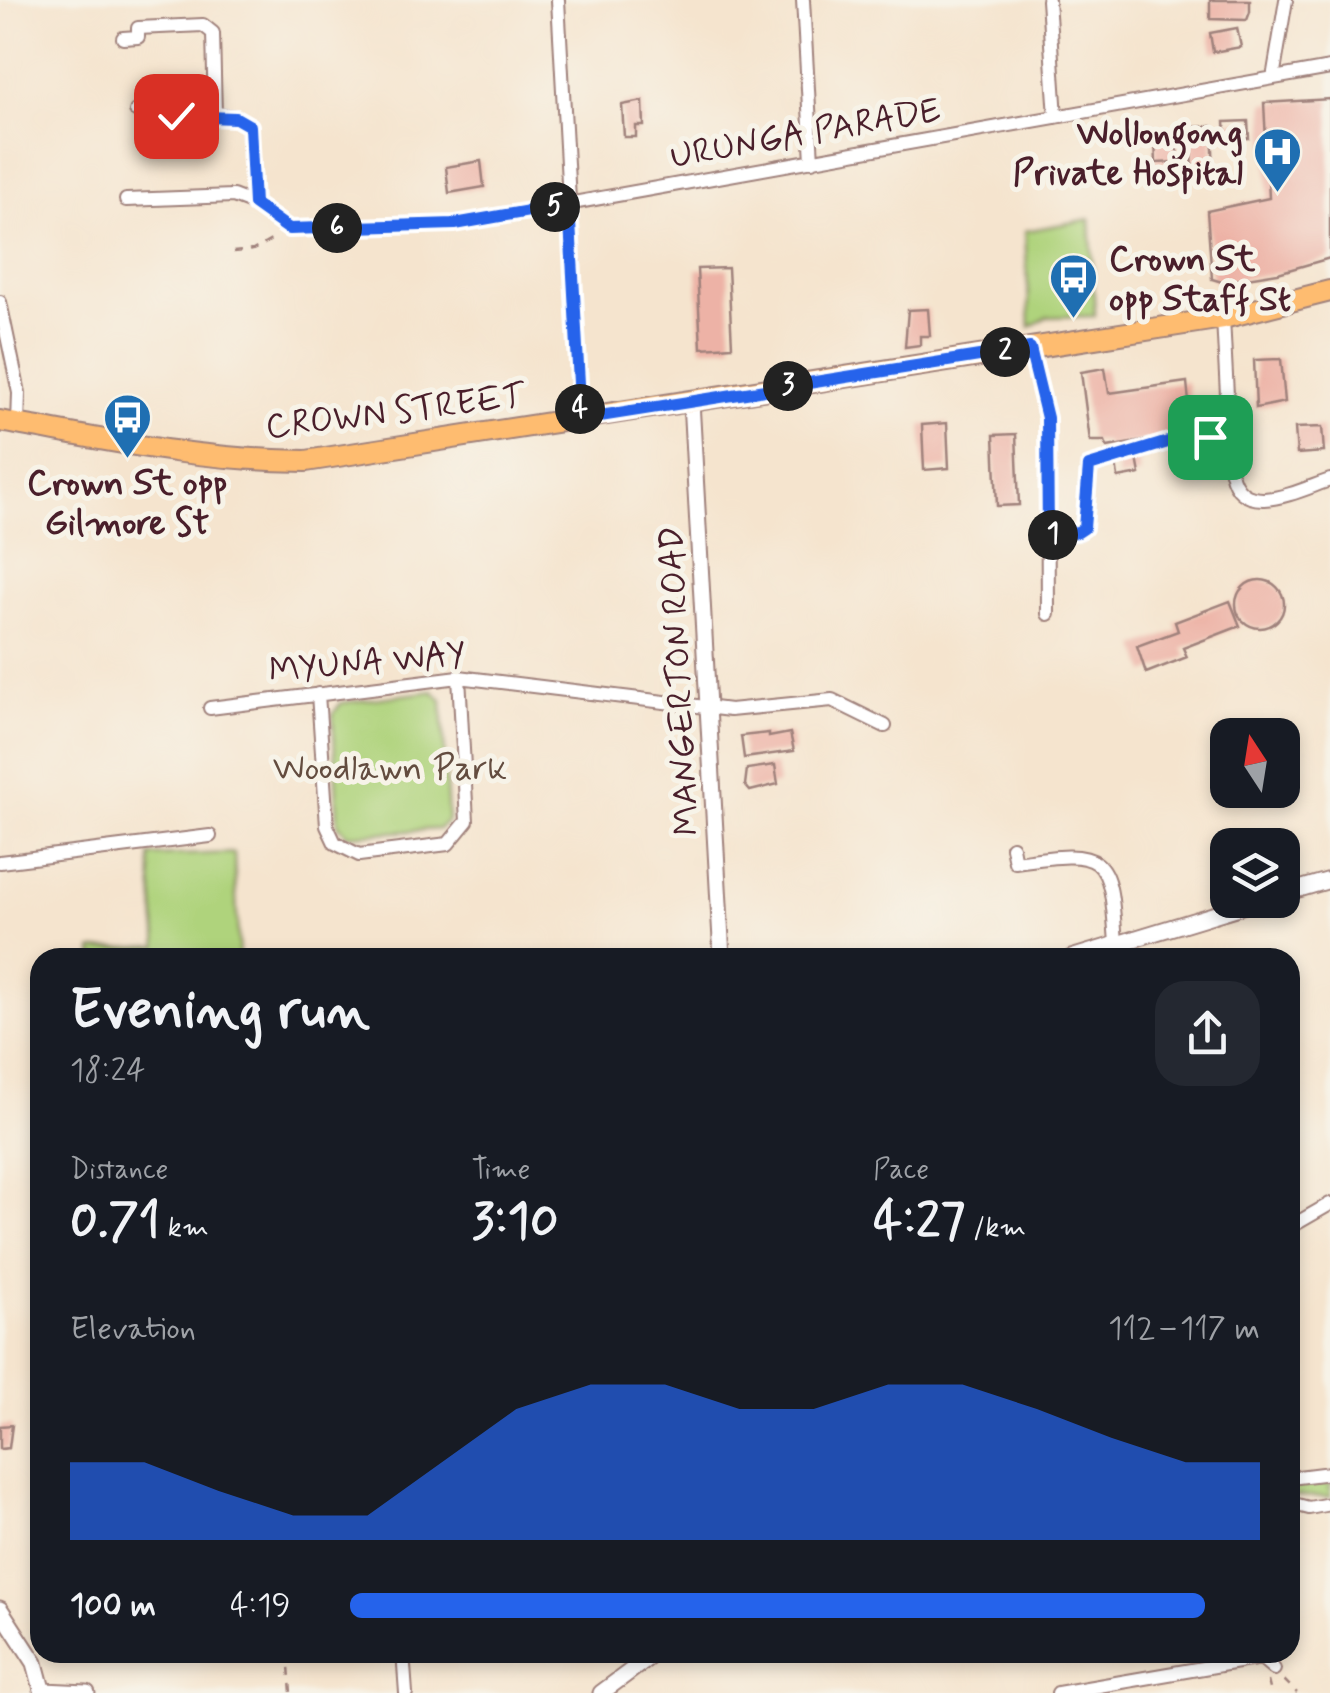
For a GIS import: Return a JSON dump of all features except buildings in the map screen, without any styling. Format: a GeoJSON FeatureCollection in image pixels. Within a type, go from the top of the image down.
{"type":"FeatureCollection","features":[{"type":"Feature","properties":{"kind":"main road","name":"CROWN STREET"},"geometry":{"type":"LineString","coordinates":[[9,423],[157,452],[234,460],[306,460],[1223,318],[1330,290]]}},
{"type":"Feature","properties":{"kind":"street"},"geometry":{"type":"LineString","coordinates":[[558,0],[581,419]]}},
{"type":"Feature","properties":{"kind":"street"},"geometry":{"type":"LineString","coordinates":[[803,0],[812,161]]}},
{"type":"Feature","properties":{"kind":"street"},"geometry":{"type":"LineString","coordinates":[[1048,0],[1056,117]]}},
{"type":"Feature","properties":{"kind":"street"},"geometry":{"type":"LineString","coordinates":[[1274,78],[1286,0]]}},
{"type":"Feature","properties":{"kind":"street"},"geometry":{"type":"LineString","coordinates":[[122,38],[138,37],[138,28],[203,25],[212,33],[215,115]]}},
{"type":"Feature","properties":{"kind":"street","name":"URUNGA PARADE"},"geometry":{"type":"LineString","coordinates":[[289,229],[455,224],[1330,68]]}},
{"type":"Feature","properties":{"kind":"street"},"geometry":{"type":"LineString","coordinates":[[136,111],[215,115],[236,118],[250,126],[254,204]]}},
{"type":"Feature","properties":{"kind":"street"},"geometry":{"type":"LineString","coordinates":[[126,200],[234,196],[254,204],[289,229]]}},
{"type":"Feature","properties":{"kind":"street"},"geometry":{"type":"LineString","coordinates":[[0,302],[19,393],[9,423]]}},
{"type":"Feature","properties":{"kind":"street"},"geometry":{"type":"LineString","coordinates":[[1223,318],[1232,481],[1252,500],[1267,500],[1330,480]]}},
{"type":"Feature","properties":{"kind":"street"},"geometry":{"type":"LineString","coordinates":[[1030,348],[1047,418],[1048,614]]}},
{"type":"Feature","properties":{"kind":"street","name":"MANGERTON ROAD"},"geometry":{"type":"LineString","coordinates":[[691,402],[721,948]]}},
{"type":"Feature","properties":{"kind":"street"},"geometry":{"type":"LineString","coordinates":[[1048,535],[1084,528],[1089,466],[1168,442],[1229,436]]}},
{"type":"Feature","properties":{"kind":"street"},"geometry":{"type":"LineString","coordinates":[[318,694],[327,826],[335,843],[359,854],[436,847],[457,838],[467,821],[458,677]]}},
{"type":"Feature","properties":{"kind":"street","name":"MYUNA WAY"},"geometry":{"type":"LineString","coordinates":[[210,708],[458,677],[730,710],[832,700],[884,726]]}},
{"type":"Feature","properties":{"kind":"street"},"geometry":{"type":"LineString","coordinates":[[0,862],[210,836]]}},
{"type":"Feature","properties":{"kind":"street"},"geometry":{"type":"LineString","coordinates":[[1012,847],[1016,862],[1082,854],[1103,868],[1112,886],[1116,944]]}},
{"type":"Feature","properties":{"kind":"street"},"geometry":{"type":"LineString","coordinates":[[1300,889],[1330,880]]}},
{"type":"Feature","properties":{"kind":"street"},"geometry":{"type":"LineString","coordinates":[[1103,948],[1210,916]]}},
{"type":"Feature","properties":{"kind":"street"},"geometry":{"type":"LineString","coordinates":[[1300,1221],[1330,1204]]}},
{"type":"Feature","properties":{"kind":"street"},"geometry":{"type":"LineString","coordinates":[[1300,1477],[1330,1474]]}},
{"type":"Feature","properties":{"kind":"street"},"geometry":{"type":"LineString","coordinates":[[1300,1506],[1330,1504]]}},
{"type":"Feature","properties":{"kind":"street"},"geometry":{"type":"LineString","coordinates":[[0,1609],[30,1655]]}},
{"type":"Feature","properties":{"kind":"street"},"geometry":{"type":"LineString","coordinates":[[35,1663],[44,1692],[87,1693]]}},
{"type":"Feature","properties":{"kind":"street"},"geometry":{"type":"LineString","coordinates":[[404,1663],[406,1693]]}},
{"type":"Feature","properties":{"kind":"street"},"geometry":{"type":"LineString","coordinates":[[600,1693],[641,1663]]}},
{"type":"Feature","properties":{"kind":"street"},"geometry":{"type":"LineString","coordinates":[[1058,1693],[1217,1663]]}},
{"type":"Feature","properties":{"kind":"street"},"geometry":{"type":"LineString","coordinates":[[1264,1663],[1271,1674]]}},
{"type":"Feature","properties":{"kind":"path"},"geometry":{"type":"LineString","coordinates":[[233,252],[253,250],[289,229]]}},
{"type":"Feature","properties":{"kind":"path"},"geometry":{"type":"LineString","coordinates":[[289,1663],[291,1693]]}},
{"type":"Feature","properties":{"kind":"path"},"geometry":{"type":"LineString","coordinates":[[1271,1674],[1271,1693]]}},
{"type":"Feature","properties":{"kind":"path"},"geometry":{"type":"LineString","coordinates":[[1271,1674],[1297,1693]]}},
{"type":"Feature","properties":{"kind":"green space"},"geometry":{"type":"Polygon","coordinates":[[[1090,219],[1095,316],[1047,317],[1030,327],[1025,231],[1090,219]]]}},
{"type":"Feature","properties":{"kind":"green space","name":"Woodlawn Park"},"geometry":{"type":"Polygon","coordinates":[[[433,691],[442,700],[448,820],[439,829],[348,835],[338,825],[333,714],[341,703],[433,691]]]}},
{"type":"Feature","properties":{"kind":"green space"},"geometry":{"type":"Polygon","coordinates":[[[234,853],[239,948],[126,948],[158,946],[150,856],[234,853]]]}},
{"type":"Feature","properties":{"kind":"green space"},"geometry":{"type":"Polygon","coordinates":[[[1330,1481],[1330,1497],[1300,1496],[1300,1484],[1330,1481]]]}},
{"type":"Feature","properties":{"kind":"place","name":"Wollongong Private Hospital"},"geometry":{"type":"Point","coordinates":[1278,194]}},
{"type":"Feature","properties":{"kind":"place","name":"Crown St opp Staff St"},"geometry":{"type":"Point","coordinates":[1074,320]}},
{"type":"Feature","properties":{"kind":"place","name":"Crown St opp Gilmore St"},"geometry":{"type":"Point","coordinates":[127,460]}},
{"type":"Feature","properties":{"kind":"route"},"geometry":{"type":"LineString","coordinates":[[176,116],[215,115],[236,118],[250,126],[254,204],[289,229],[455,224],[569,204],[581,419],[1030,348],[1034,379],[1047,418],[1048,535],[1084,528],[1089,466],[1130,451],[1210,437]]}}]}
